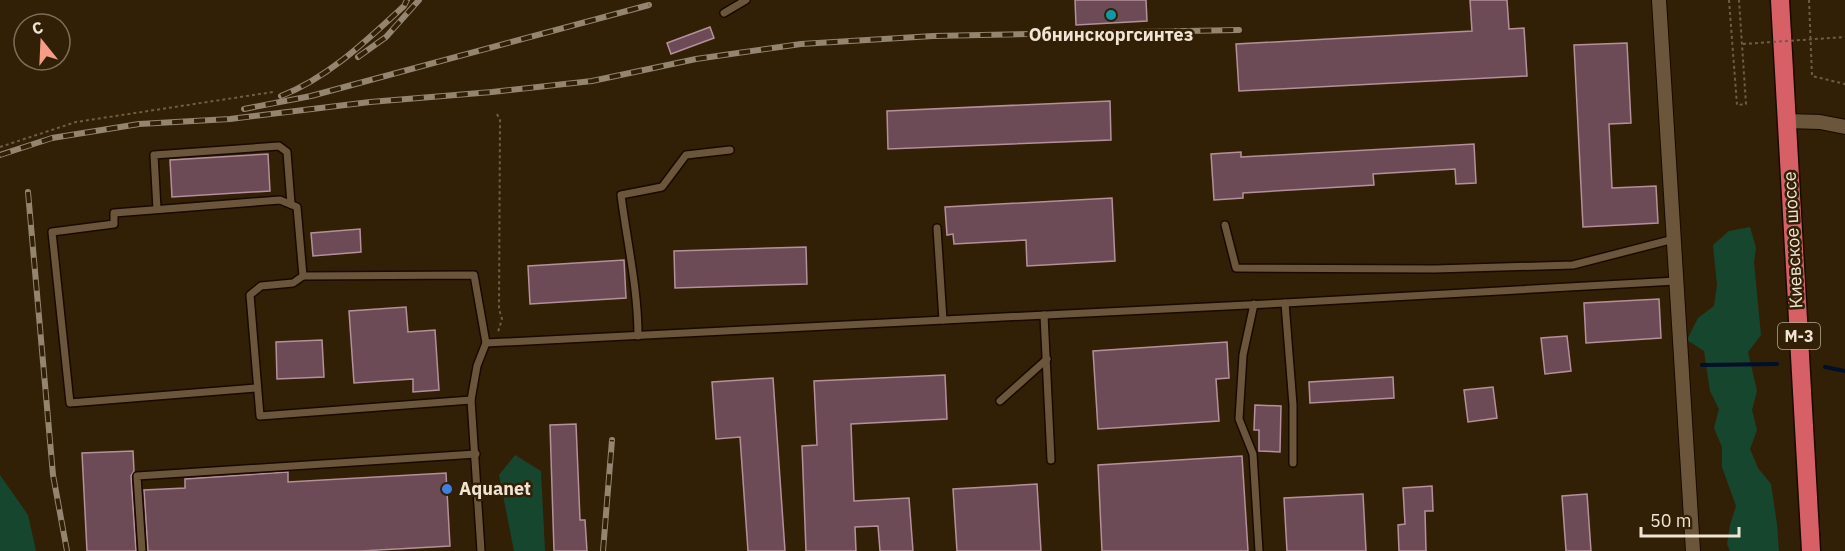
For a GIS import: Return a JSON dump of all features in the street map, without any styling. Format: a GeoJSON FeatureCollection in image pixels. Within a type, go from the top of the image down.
{"type":"FeatureCollection","features":[{"type":"Feature","properties":{"kind":"highway","name":"Киевское шоссе"},"geometry":{"type":"LineString","coordinates":[[1780,0],[1811,551]]}},
{"type":"Feature","properties":{"kind":"street"},"geometry":{"type":"LineString","coordinates":[[1659,0],[1693,551]]}},
{"type":"Feature","properties":{"kind":"street"},"geometry":{"type":"LineString","coordinates":[[1787,121],[1820,122],[1845,127]]}},
{"type":"Feature","properties":{"kind":"lane"},"geometry":{"type":"LineString","coordinates":[[724,12],[746,0]]}},
{"type":"Feature","properties":{"kind":"lane"},"geometry":{"type":"LineString","coordinates":[[157,209],[154,155],[279,146],[287,152],[291,204]]}},
{"type":"Feature","properties":{"kind":"lane"},"geometry":{"type":"LineString","coordinates":[[638,336],[638,303],[629,260],[621,195],[662,187],[686,155],[730,150]]}},
{"type":"Feature","properties":{"kind":"lane"},"geometry":{"type":"LineString","coordinates":[[257,388],[70,403],[52,232],[114,224],[114,213],[280,200],[297,207],[303,276]]}},
{"type":"Feature","properties":{"kind":"lane"},"geometry":{"type":"LineString","coordinates":[[1225,225],[1236,267],[1435,269],[1573,265],[1674,239]]}},
{"type":"Feature","properties":{"kind":"lane"},"geometry":{"type":"LineString","coordinates":[[937,228],[943,320]]}},
{"type":"Feature","properties":{"kind":"lane"},"geometry":{"type":"LineString","coordinates":[[471,400],[260,416],[250,296],[261,285],[293,283],[303,276],[474,275],[490,343],[477,366],[471,400],[481,551]]}},
{"type":"Feature","properties":{"kind":"lane"},"geometry":{"type":"LineString","coordinates":[[490,343],[1676,281]]}},
{"type":"Feature","properties":{"kind":"lane"},"geometry":{"type":"LineString","coordinates":[[1285,303],[1293,405],[1293,463]]}},
{"type":"Feature","properties":{"kind":"lane"},"geometry":{"type":"LineString","coordinates":[[1254,304],[1243,355],[1239,419],[1253,454],[1259,551]]}},
{"type":"Feature","properties":{"kind":"lane"},"geometry":{"type":"LineString","coordinates":[[1044,315],[1051,460]]}},
{"type":"Feature","properties":{"kind":"lane"},"geometry":{"type":"LineString","coordinates":[[1000,401],[1047,359]]}},
{"type":"Feature","properties":{"kind":"lane"},"geometry":{"type":"LineString","coordinates":[[142,551],[138,476],[476,454]]}},
{"type":"Feature","properties":{"kind":"path"},"geometry":{"type":"LineString","coordinates":[[1729,0],[1737,105],[1746,104],[1739,0]]}},
{"type":"Feature","properties":{"kind":"path"},"geometry":{"type":"LineString","coordinates":[[1809,0],[1812,76],[1845,84]]}},
{"type":"Feature","properties":{"kind":"path"},"geometry":{"type":"LineString","coordinates":[[1743,44],[1845,37]]}},
{"type":"Feature","properties":{"kind":"path"},"geometry":{"type":"LineString","coordinates":[[0,147],[76,122],[273,92]]}},
{"type":"Feature","properties":{"kind":"path"},"geometry":{"type":"LineString","coordinates":[[490,343],[502,319],[499,309],[500,120],[496,114]]}},
{"type":"Feature","properties":{"kind":"green space"},"geometry":{"type":"Polygon","coordinates":[[[1750,227],[1756,248],[1754,262],[1761,335],[1748,352],[1757,391],[1752,410],[1757,430],[1750,449],[1758,468],[1771,484],[1779,551],[1730,551],[1727,544],[1736,506],[1722,467],[1722,447],[1714,428],[1719,409],[1710,391],[1704,351],[1687,340],[1698,318],[1714,306],[1717,285],[1713,245],[1729,231],[1750,227]]]}},
{"type":"Feature","properties":{"kind":"green space"},"geometry":{"type":"Polygon","coordinates":[[[515,455],[541,471],[545,551],[514,551],[499,475],[515,455]]]}},
{"type":"Feature","properties":{"kind":"green space"},"geometry":{"type":"Polygon","coordinates":[[[0,475],[28,515],[36,551],[0,551],[0,475]]]}},
{"type":"Feature","properties":{"kind":"building","name":"Обнинскоргсинтез"},"geometry":{"type":"Polygon","coordinates":[[[1075,0],[1146,0],[1147,21],[1076,25],[1075,0]]]}},
{"type":"Feature","properties":{"kind":"building"},"geometry":{"type":"Polygon","coordinates":[[[1470,0],[1507,0],[1509,29],[1524,28],[1527,76],[1239,91],[1236,44],[1472,31],[1470,0]]]}},
{"type":"Feature","properties":{"kind":"building"},"geometry":{"type":"Polygon","coordinates":[[[710,27],[714,38],[671,54],[667,43],[710,27]]]}},
{"type":"Feature","properties":{"kind":"building"},"geometry":{"type":"Polygon","coordinates":[[[1627,43],[1631,123],[1609,124],[1612,188],[1656,186],[1658,223],[1583,227],[1574,45],[1627,43]]]}},
{"type":"Feature","properties":{"kind":"building"},"geometry":{"type":"Polygon","coordinates":[[[1110,101],[1111,140],[888,149],[887,111],[1110,101]]]}},
{"type":"Feature","properties":{"kind":"building"},"geometry":{"type":"Polygon","coordinates":[[[1474,144],[1476,183],[1456,184],[1455,169],[1373,174],[1374,185],[1243,193],[1243,198],[1214,200],[1211,154],[1241,152],[1241,157],[1474,144]]]}},
{"type":"Feature","properties":{"kind":"building"},"geometry":{"type":"Polygon","coordinates":[[[268,154],[270,191],[172,197],[170,160],[268,154]]]}},
{"type":"Feature","properties":{"kind":"building"},"geometry":{"type":"Polygon","coordinates":[[[1112,198],[1115,261],[1027,266],[1026,240],[954,244],[953,234],[947,235],[945,207],[1112,198]]]}},
{"type":"Feature","properties":{"kind":"building"},"geometry":{"type":"Polygon","coordinates":[[[360,229],[361,252],[313,256],[311,233],[360,229]]]}},
{"type":"Feature","properties":{"kind":"building"},"geometry":{"type":"Polygon","coordinates":[[[806,247],[807,284],[675,288],[674,251],[806,247]]]}},
{"type":"Feature","properties":{"kind":"building"},"geometry":{"type":"Polygon","coordinates":[[[624,260],[626,298],[530,304],[528,266],[624,260]]]}},
{"type":"Feature","properties":{"kind":"building"},"geometry":{"type":"Polygon","coordinates":[[[1659,299],[1661,338],[1586,343],[1584,303],[1659,299]]]}},
{"type":"Feature","properties":{"kind":"building"},"geometry":{"type":"Polygon","coordinates":[[[406,307],[408,332],[435,330],[439,390],[413,392],[413,379],[354,383],[349,311],[406,307]]]}},
{"type":"Feature","properties":{"kind":"building"},"geometry":{"type":"Polygon","coordinates":[[[1567,336],[1571,371],[1545,374],[1541,338],[1567,336]]]}},
{"type":"Feature","properties":{"kind":"building"},"geometry":{"type":"Polygon","coordinates":[[[322,340],[324,377],[277,379],[276,342],[322,340]]]}},
{"type":"Feature","properties":{"kind":"building"},"geometry":{"type":"Polygon","coordinates":[[[1227,342],[1229,378],[1216,379],[1219,421],[1098,429],[1093,351],[1227,342]]]}},
{"type":"Feature","properties":{"kind":"building"},"geometry":{"type":"Polygon","coordinates":[[[945,375],[947,419],[851,424],[854,501],[909,498],[913,551],[880,551],[878,526],[855,527],[856,551],[806,551],[802,446],[817,445],[814,381],[945,375]]]}},
{"type":"Feature","properties":{"kind":"building"},"geometry":{"type":"Polygon","coordinates":[[[1393,377],[1394,398],[1310,403],[1309,382],[1393,377]]]}},
{"type":"Feature","properties":{"kind":"building"},"geometry":{"type":"Polygon","coordinates":[[[773,378],[785,551],[748,551],[740,437],[716,439],[712,382],[773,378]]]}},
{"type":"Feature","properties":{"kind":"building"},"geometry":{"type":"Polygon","coordinates":[[[1493,387],[1497,418],[1468,422],[1464,390],[1493,387]]]}},
{"type":"Feature","properties":{"kind":"building"},"geometry":{"type":"Polygon","coordinates":[[[1255,405],[1281,406],[1280,452],[1259,451],[1259,430],[1254,430],[1255,405]]]}},
{"type":"Feature","properties":{"kind":"building"},"geometry":{"type":"Polygon","coordinates":[[[576,424],[580,520],[585,520],[587,551],[554,551],[550,425],[576,424]]]}},
{"type":"Feature","properties":{"kind":"building"},"geometry":{"type":"Polygon","coordinates":[[[133,451],[134,471],[131,476],[136,551],[87,551],[82,453],[133,451]]]}},
{"type":"Feature","properties":{"kind":"building"},"geometry":{"type":"Polygon","coordinates":[[[1242,456],[1248,551],[1102,551],[1098,465],[1242,456]]]}},
{"type":"Feature","properties":{"kind":"building"},"geometry":{"type":"Polygon","coordinates":[[[288,472],[288,482],[446,473],[450,546],[361,551],[148,551],[144,490],[185,488],[185,479],[288,472]]]}},
{"type":"Feature","properties":{"kind":"building"},"geometry":{"type":"Polygon","coordinates":[[[1037,484],[1041,551],[957,551],[953,489],[1037,484]]]}},
{"type":"Feature","properties":{"kind":"building"},"geometry":{"type":"Polygon","coordinates":[[[1432,486],[1433,511],[1425,511],[1426,551],[1399,551],[1398,525],[1405,524],[1403,488],[1432,486]]]}},
{"type":"Feature","properties":{"kind":"building"},"geometry":{"type":"Polygon","coordinates":[[[1363,494],[1366,551],[1287,551],[1284,498],[1363,494]]]}},
{"type":"Feature","properties":{"kind":"building"},"geometry":{"type":"Polygon","coordinates":[[[1587,494],[1591,551],[1566,551],[1562,496],[1587,494]]]}},
{"type":"Feature","properties":{"kind":"waterway"},"geometry":{"type":"LineString","coordinates":[[1702,365],[1777,364]]}},
{"type":"Feature","properties":{"kind":"waterway"},"geometry":{"type":"LineString","coordinates":[[1825,367],[1845,371]]}},
{"type":"Feature","properties":{"kind":"railway"},"geometry":{"type":"LineString","coordinates":[[281,96],[315,79],[346,57],[404,6],[407,0]]}},
{"type":"Feature","properties":{"kind":"railway"},"geometry":{"type":"LineString","coordinates":[[358,57],[386,37],[419,0]]}},
{"type":"Feature","properties":{"kind":"railway"},"geometry":{"type":"LineString","coordinates":[[244,109],[311,96],[649,5]]}},
{"type":"Feature","properties":{"kind":"railway"},"geometry":{"type":"LineString","coordinates":[[0,155],[52,138],[139,124],[230,119],[370,102],[592,81],[696,59],[801,44],[933,36],[1239,30]]}},
{"type":"Feature","properties":{"kind":"railway"},"geometry":{"type":"LineString","coordinates":[[28,192],[53,475],[67,551]]}},
{"type":"Feature","properties":{"kind":"railway"},"geometry":{"type":"LineString","coordinates":[[603,551],[612,440]]}},
{"type":"Feature","properties":{"kind":"place","name":"Обнинскоргсинтез"},"geometry":{"type":"Point","coordinates":[1111,15]}},
{"type":"Feature","properties":{"kind":"place","name":"Aquanet"},"geometry":{"type":"Point","coordinates":[447,489]}}]}
